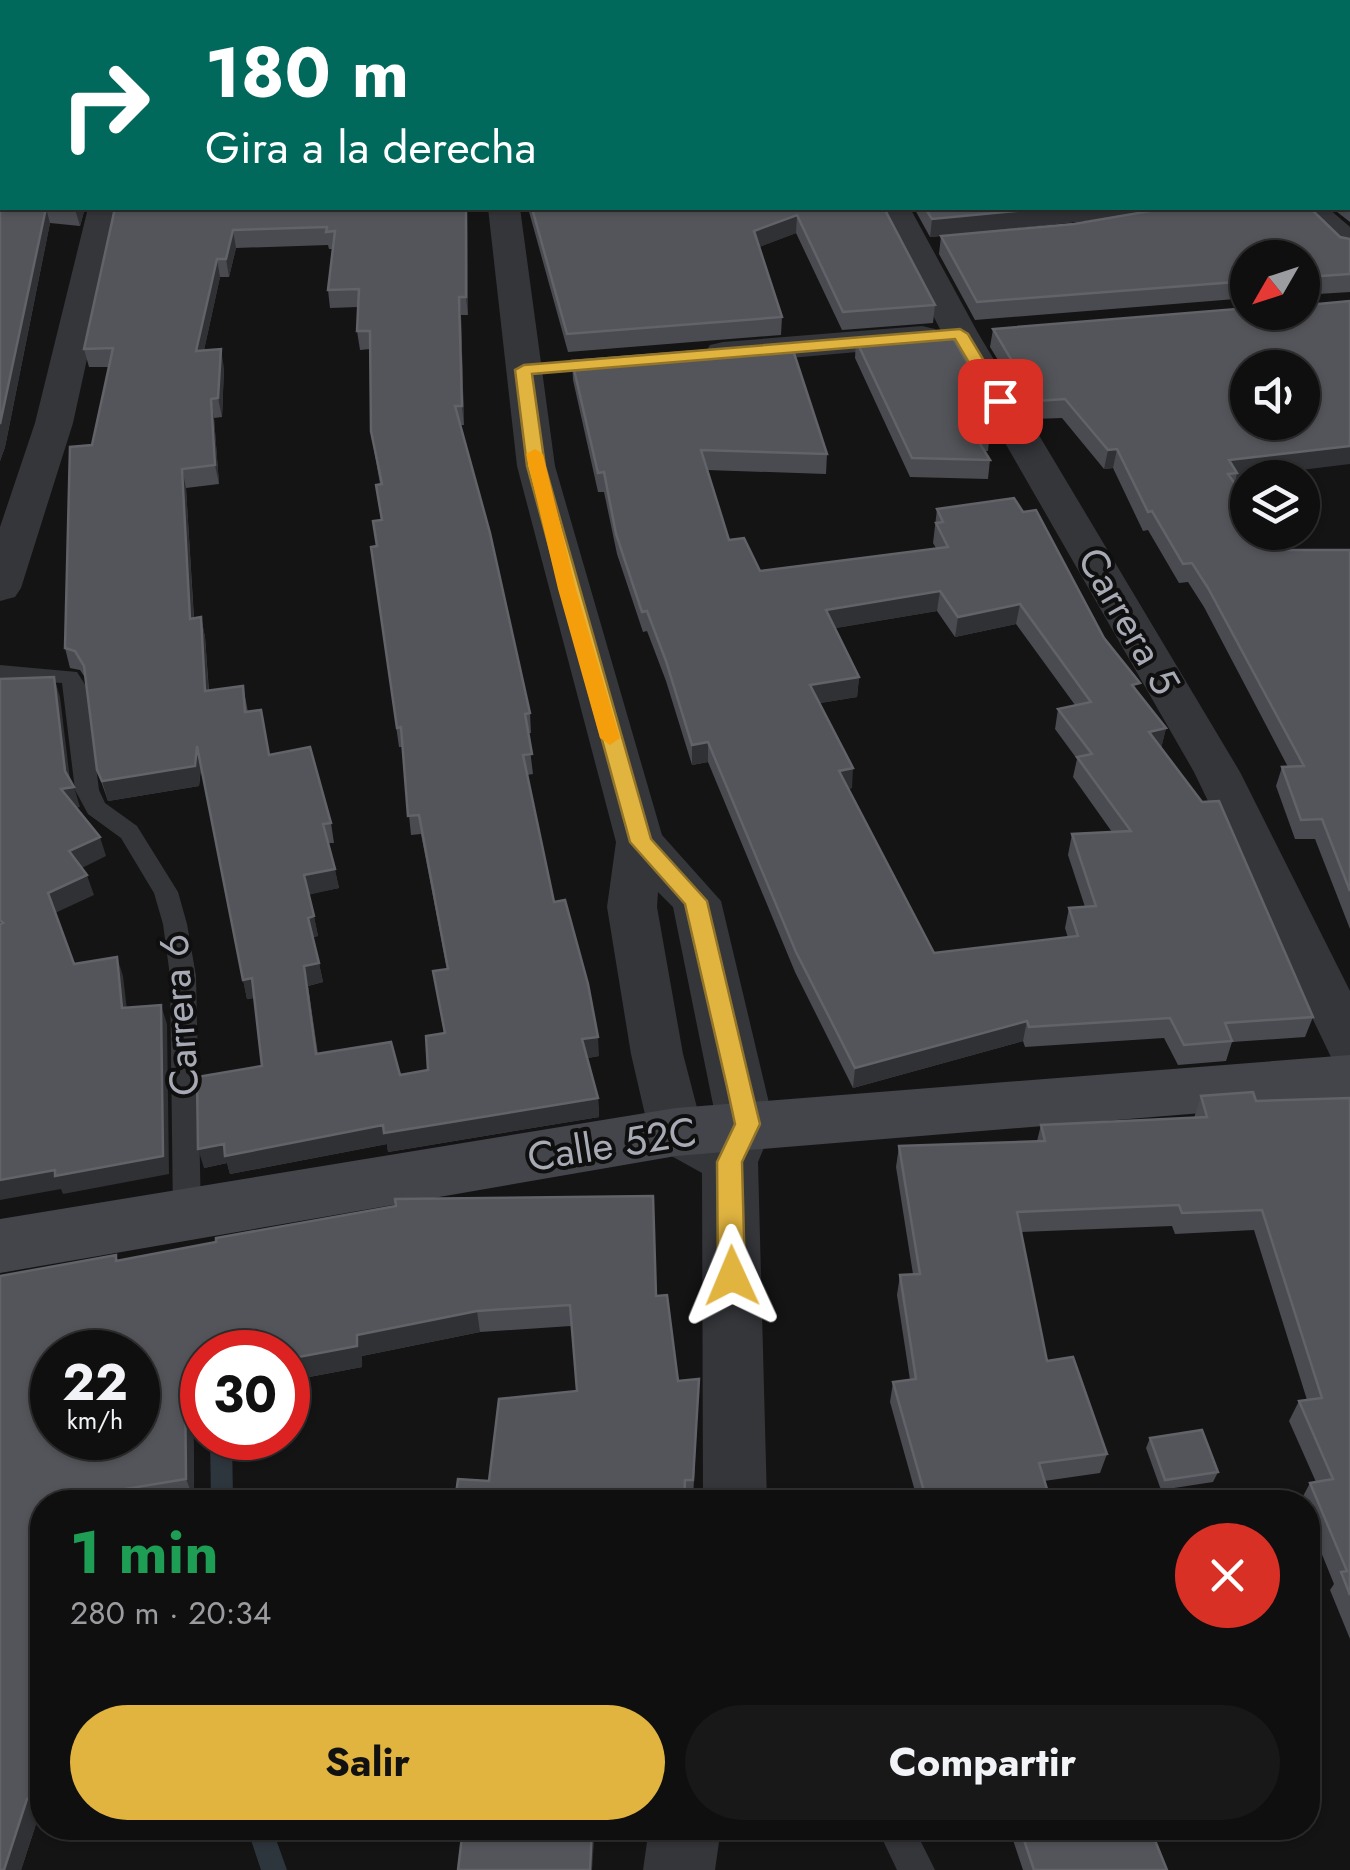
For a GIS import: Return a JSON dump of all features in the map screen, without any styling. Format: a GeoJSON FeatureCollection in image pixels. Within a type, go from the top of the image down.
{"type":"FeatureCollection","features":[{"type":"Feature","properties":{"kind":"street"},"geometry":{"type":"LineString","coordinates":[[0,588],[54,423],[104,210]]}},
{"type":"Feature","properties":{"kind":"street"},"geometry":{"type":"LineString","coordinates":[[504,210],[543,368],[536,466],[640,842],[632,906],[657,1054],[676,1132]]}},
{"type":"Feature","properties":{"kind":"street","name":"Carrera 5"},"geometry":{"type":"LineString","coordinates":[[896,210],[925,247],[980,332],[1216,772],[1350,1042]]}},
{"type":"Feature","properties":{"kind":"street"},"geometry":{"type":"LineString","coordinates":[[1312,210],[1350,244]]}},
{"type":"Feature","properties":{"kind":"street"},"geometry":{"type":"LineString","coordinates":[[682,356],[980,332]]}},
{"type":"Feature","properties":{"kind":"street"},"geometry":{"type":"LineString","coordinates":[[640,842],[696,901],[738,1143],[736,1490]]}},
{"type":"Feature","properties":{"kind":"street","name":"Calle 52C"},"geometry":{"type":"LineString","coordinates":[[0,1246],[676,1132],[738,1143],[1350,1078]]}},
{"type":"Feature","properties":{"kind":"street"},"geometry":{"type":"LineString","coordinates":[[679,1870],[684,1840]]}},
{"type":"Feature","properties":{"kind":"lane","name":"Carrera 6"},"geometry":{"type":"LineString","coordinates":[[0,672],[69,677],[74,686],[87,790],[96,808],[128,832],[166,892],[184,976],[187,1214]]}},
{"type":"Feature","properties":{"kind":"lane"},"geometry":{"type":"LineString","coordinates":[[902,1840],[918,1870]]}},
{"type":"Feature","properties":{"kind":"building"},"geometry":{"type":"Polygon","coordinates":[[[0,210],[46,210],[0,424],[0,210]]]}},
{"type":"Feature","properties":{"kind":"building"},"geometry":{"type":"Polygon","coordinates":[[[115,210],[466,210],[466,297],[459,297],[462,406],[455,406],[490,533],[530,713],[525,714],[532,754],[523,755],[554,902],[565,900],[588,984],[598,1037],[582,1039],[598,1098],[384,1133],[383,1125],[225,1156],[224,1144],[198,1149],[197,1077],[262,1066],[252,978],[243,980],[197,746],[195,766],[102,781],[97,770],[84,666],[75,651],[65,648],[70,447],[92,445],[113,348],[84,349],[115,210]],[[327,227],[233,230],[226,259],[217,259],[196,351],[221,349],[218,398],[211,399],[215,465],[182,469],[190,619],[201,617],[205,691],[243,686],[245,712],[261,710],[269,755],[310,747],[331,823],[323,824],[335,869],[304,875],[314,916],[308,918],[319,963],[304,966],[316,1054],[391,1042],[400,1075],[428,1070],[426,1036],[445,1033],[433,971],[448,969],[419,815],[408,816],[401,727],[397,728],[371,547],[377,546],[373,521],[382,520],[376,485],[382,484],[371,431],[370,331],[357,331],[359,289],[328,290],[335,231],[326,232],[327,227]]]}},
{"type":"Feature","properties":{"kind":"building"},"geometry":{"type":"Polygon","coordinates":[[[533,210],[885,210],[935,305],[843,312],[797,215],[754,231],[782,317],[567,334],[533,210]]]}},
{"type":"Feature","properties":{"kind":"building"},"geometry":{"type":"Polygon","coordinates":[[[926,210],[1026,210],[932,219],[926,210]]]}},
{"type":"Feature","properties":{"kind":"building"},"geometry":{"type":"Polygon","coordinates":[[[1156,210],[1312,210],[1340,237],[1350,239],[1350,274],[1320,276],[1320,240],[1230,240],[1230,282],[977,302],[941,236],[1074,224],[1156,210]]]}},
{"type":"Feature","properties":{"kind":"building"},"geometry":{"type":"Polygon","coordinates":[[[1350,301],[1350,446],[1229,460],[1228,474],[1230,550],[1350,550],[1350,891],[1322,819],[1301,820],[1282,767],[1304,766],[1208,588],[1192,563],[1183,564],[1152,511],[1148,512],[1117,449],[1108,450],[1065,399],[1036,401],[993,329],[1230,309],[1230,330],[1320,330],[1320,304],[1350,301]]]}},
{"type":"Feature","properties":{"kind":"building"},"geometry":{"type":"Polygon","coordinates":[[[950,333],[991,404],[977,405],[990,432],[974,434],[990,460],[912,458],[856,340],[950,333]]]}},
{"type":"Feature","properties":{"kind":"building"},"geometry":{"type":"Polygon","coordinates":[[[791,344],[827,454],[701,450],[729,540],[744,538],[760,571],[948,547],[936,523],[943,522],[937,509],[1014,498],[1023,512],[1036,510],[1104,638],[1140,683],[1132,685],[1166,728],[1149,732],[1202,802],[1219,801],[1313,1017],[1225,1023],[1232,1041],[1184,1045],[1170,1018],[1029,1027],[1027,1021],[855,1068],[796,952],[708,742],[692,745],[666,661],[647,611],[642,612],[616,534],[604,472],[598,473],[572,361],[791,344]],[[940,591],[826,610],[859,677],[810,685],[853,768],[839,771],[934,953],[1078,936],[1069,908],[1096,906],[1072,834],[1131,831],[1077,757],[1092,754],[1058,709],[1091,702],[1020,604],[958,617],[940,591]]]}},
{"type":"Feature","properties":{"kind":"building"},"geometry":{"type":"Polygon","coordinates":[[[54,677],[65,771],[74,787],[61,789],[100,837],[69,851],[87,875],[48,893],[74,964],[117,957],[122,1008],[161,1005],[163,1156],[55,1176],[55,1170],[0,1180],[0,679],[54,677]]]}},
{"type":"Feature","properties":{"kind":"building"},"geometry":{"type":"Polygon","coordinates":[[[1253,1092],[1256,1101],[1350,1098],[1350,1595],[1341,1572],[1347,1571],[1320,1507],[1320,1490],[1313,1490],[1310,1483],[1333,1479],[1299,1401],[1322,1398],[1262,1210],[1182,1213],[1179,1205],[1017,1212],[1047,1361],[1073,1357],[1107,1454],[1039,1463],[1047,1490],[924,1490],[893,1382],[916,1379],[900,1275],[920,1274],[899,1146],[1045,1141],[1041,1125],[1207,1117],[1201,1096],[1253,1092]]]}},
{"type":"Feature","properties":{"kind":"building"},"geometry":{"type":"Polygon","coordinates":[[[653,1196],[656,1296],[667,1295],[678,1381],[699,1379],[693,1480],[685,1480],[685,1490],[457,1490],[458,1479],[489,1481],[499,1399],[577,1391],[570,1305],[477,1311],[357,1335],[357,1346],[310,1355],[310,1330],[180,1330],[180,1460],[186,1460],[186,1479],[119,1490],[30,1490],[30,1799],[4,1870],[0,1870],[0,1276],[116,1255],[116,1261],[216,1242],[216,1238],[396,1206],[395,1199],[653,1196]]]}},
{"type":"Feature","properties":{"kind":"building"},"geometry":{"type":"Polygon","coordinates":[[[1202,1430],[1218,1472],[1165,1480],[1150,1438],[1202,1430]]]}},
{"type":"Feature","properties":{"kind":"building"},"geometry":{"type":"Polygon","coordinates":[[[462,1840],[591,1840],[590,1870],[458,1870],[462,1840]]]}},
{"type":"Feature","properties":{"kind":"building"},"geometry":{"type":"Polygon","coordinates":[[[1024,1840],[1155,1840],[1167,1870],[1034,1870],[1024,1840]]]}},
{"type":"Feature","properties":{"kind":"waterway"},"geometry":{"type":"LineString","coordinates":[[160,1416],[180,1413]]}},
{"type":"Feature","properties":{"kind":"waterway"},"geometry":{"type":"LineString","coordinates":[[221,1460],[222,1490]]}},
{"type":"Feature","properties":{"kind":"waterway"},"geometry":{"type":"LineString","coordinates":[[264,1840],[274,1870]]}},
{"type":"Feature","properties":{"kind":"slow traffic"},"geometry":{"type":"LineString","coordinates":[[535,454],[567,589],[610,738]]}},
{"type":"Feature","properties":{"kind":"route"},"geometry":{"type":"LineString","coordinates":[[732,1276],[730,1162],[747,1124],[739,1087],[696,901],[640,842],[536,466],[524,370],[960,334],[1000,401]]}}]}
